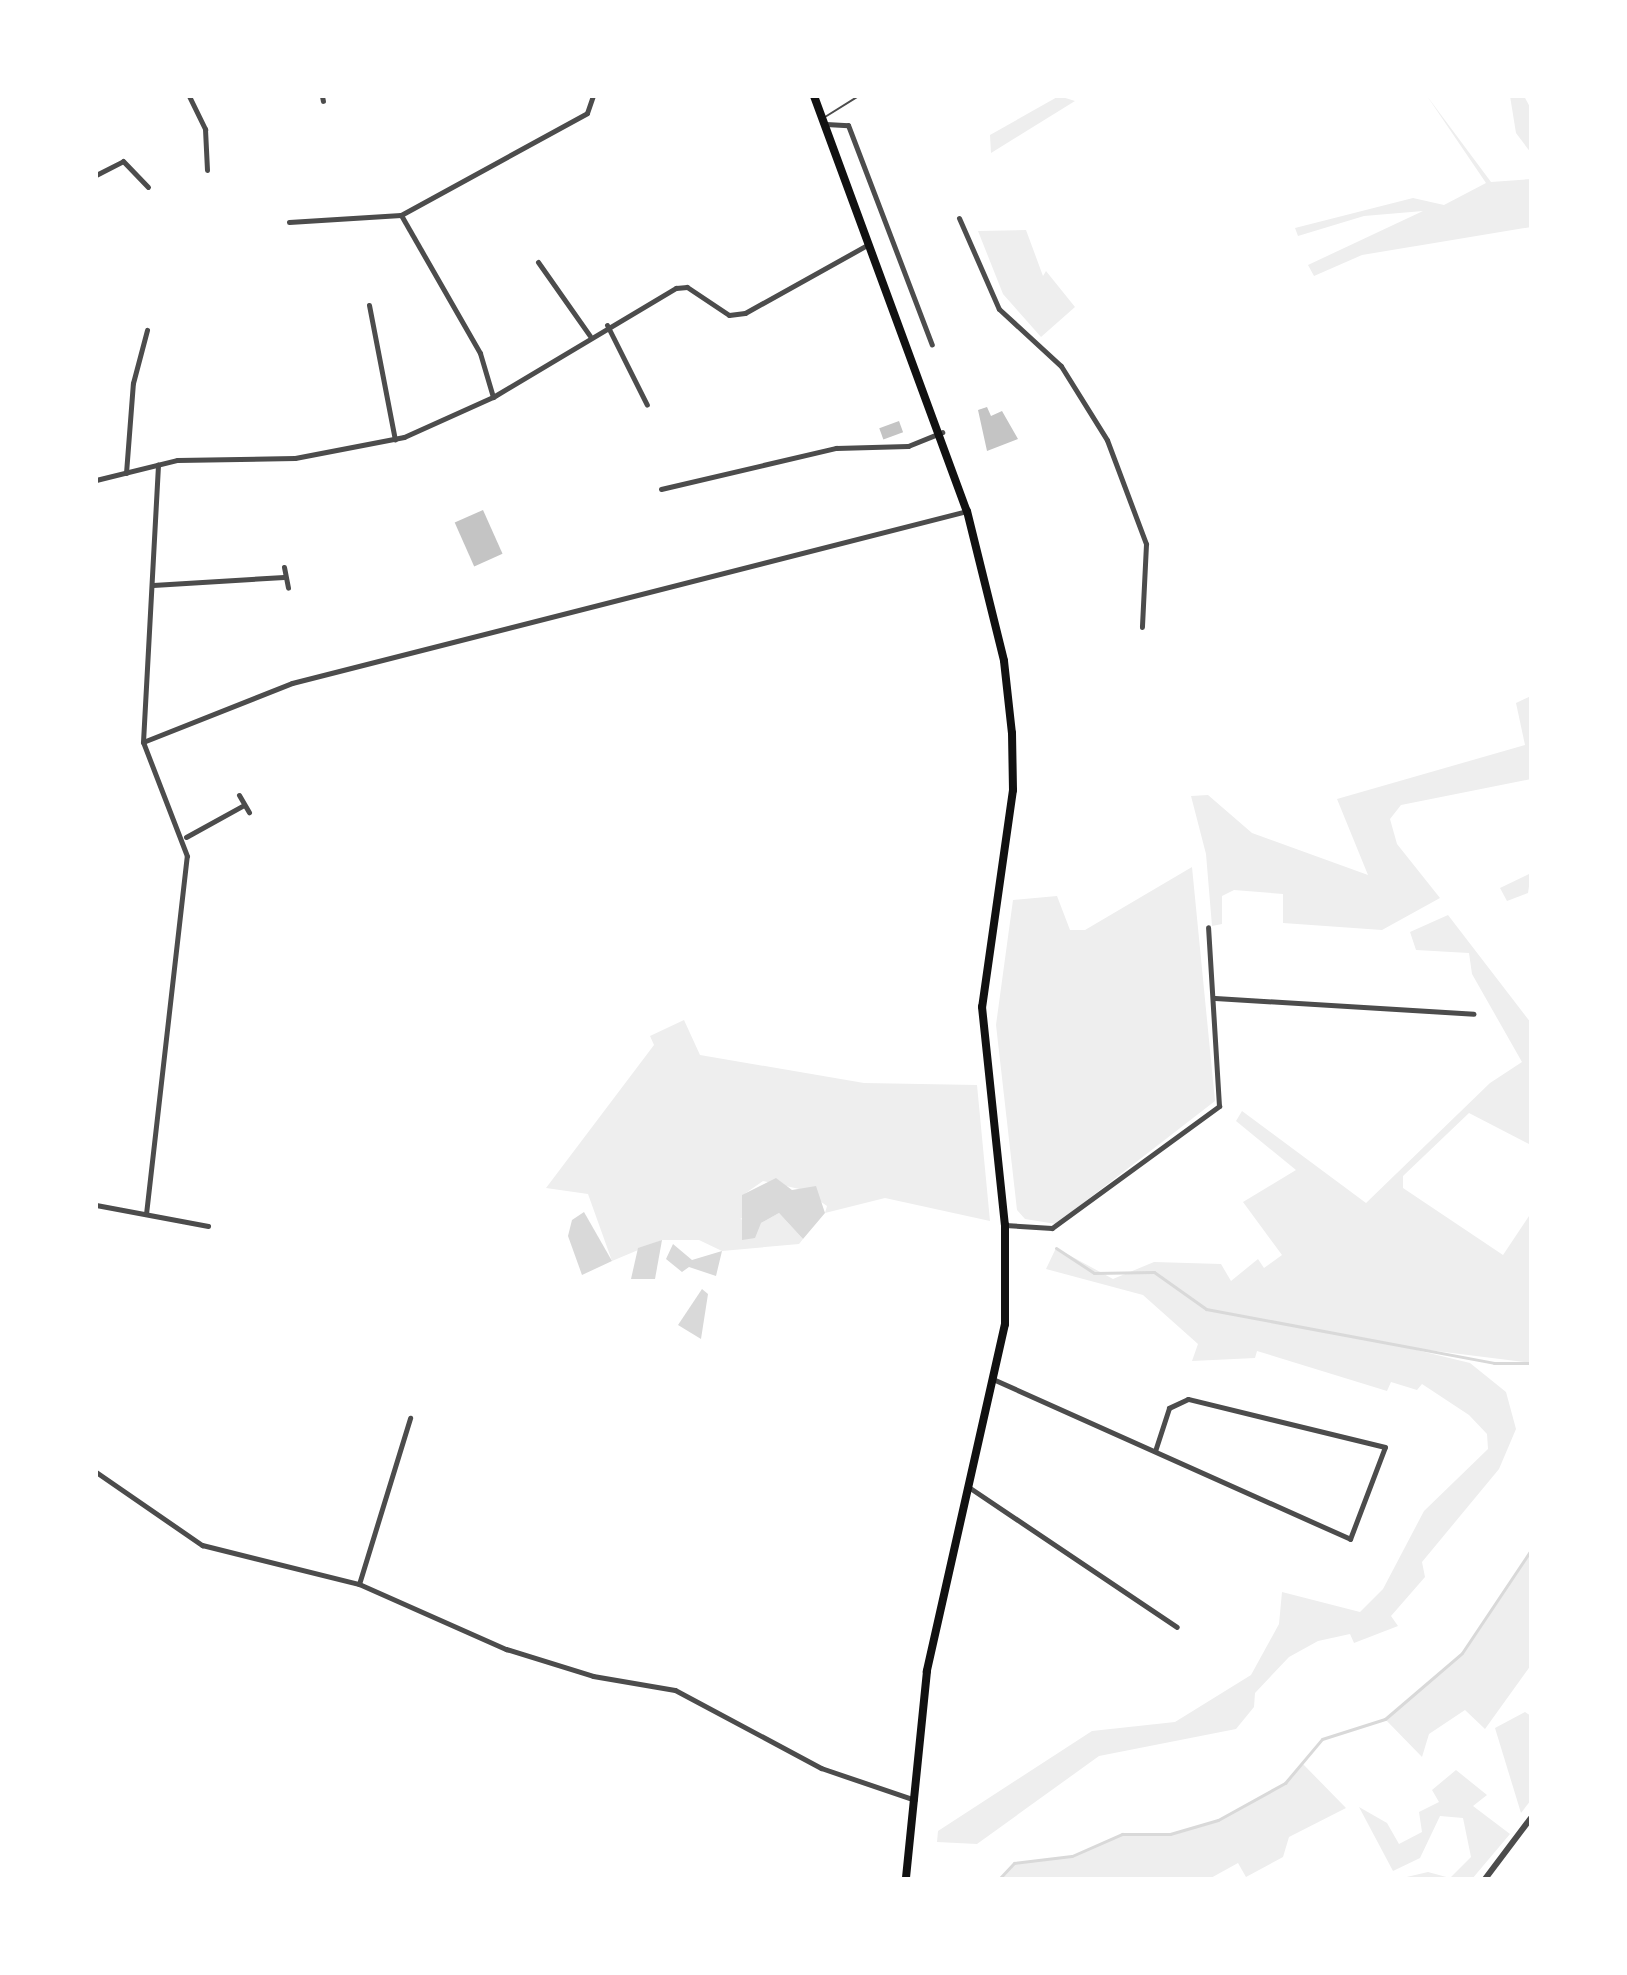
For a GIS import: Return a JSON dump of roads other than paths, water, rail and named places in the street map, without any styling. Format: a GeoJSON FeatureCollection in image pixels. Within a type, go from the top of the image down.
{"type":"FeatureCollection","features":[{"type":"Feature","properties":{"kind":"main road"},"geometry":{"type":"LineString","coordinates":[[814,96],[942,432],[967,511],[1004,661],[1012,733],[1013,790],[982,1007],[1005,1225],[1005,1324],[995,1380],[927,1671],[906,1879]]}},
{"type":"Feature","properties":{"kind":"street"},"geometry":{"type":"LineString","coordinates":[[189,96],[205,129],[207,170]]}},
{"type":"Feature","properties":{"kind":"street"},"geometry":{"type":"LineString","coordinates":[[289,222],[401,215],[587,113],[593,96]]}},
{"type":"Feature","properties":{"kind":"street"},"geometry":{"type":"LineString","coordinates":[[825,122],[848,125],[932,345]]}},
{"type":"Feature","properties":{"kind":"street"},"geometry":{"type":"LineString","coordinates":[[96,175],[123,161],[126,150]]}},
{"type":"Feature","properties":{"kind":"street"},"geometry":{"type":"LineString","coordinates":[[123,161],[148,187]]}},
{"type":"Feature","properties":{"kind":"street"},"geometry":{"type":"LineString","coordinates":[[401,215],[480,353],[493,397]]}},
{"type":"Feature","properties":{"kind":"street"},"geometry":{"type":"LineString","coordinates":[[959,218],[990,296],[1009,324],[1061,366],[1107,440],[1146,544],[1142,627]]}},
{"type":"Feature","properties":{"kind":"street"},"geometry":{"type":"LineString","coordinates":[[96,480],[158,464],[295,458],[395,440],[493,397],[607,325],[676,288],[687,287],[729,315],[745,313],[871,242]]}},
{"type":"Feature","properties":{"kind":"street"},"geometry":{"type":"LineString","coordinates":[[538,262],[590,336]]}},
{"type":"Feature","properties":{"kind":"street"},"geometry":{"type":"LineString","coordinates":[[369,305],[395,440]]}},
{"type":"Feature","properties":{"kind":"street"},"geometry":{"type":"LineString","coordinates":[[607,325],[647,405]]}},
{"type":"Feature","properties":{"kind":"street"},"geometry":{"type":"LineString","coordinates":[[126,473],[133,383],[147,330]]}},
{"type":"Feature","properties":{"kind":"street"},"geometry":{"type":"LineString","coordinates":[[661,489],[836,448],[908,446],[942,432]]}},
{"type":"Feature","properties":{"kind":"street"},"geometry":{"type":"LineString","coordinates":[[146,1214],[177,977],[186,837],[143,742],[158,464]]}},
{"type":"Feature","properties":{"kind":"street"},"geometry":{"type":"LineString","coordinates":[[143,742],[292,683],[967,511]]}},
{"type":"Feature","properties":{"kind":"street"},"geometry":{"type":"LineString","coordinates":[[284,567],[288,588]]}},
{"type":"Feature","properties":{"kind":"street"},"geometry":{"type":"LineString","coordinates":[[153,585],[284,577]]}},
{"type":"Feature","properties":{"kind":"street"},"geometry":{"type":"LineString","coordinates":[[239,795],[249,812]]}},
{"type":"Feature","properties":{"kind":"street"},"geometry":{"type":"LineString","coordinates":[[186,837],[244,805]]}},
{"type":"Feature","properties":{"kind":"street"},"geometry":{"type":"LineString","coordinates":[[1005,1225],[1052,1228],[1219,1106],[1215,998],[1208,927]]}},
{"type":"Feature","properties":{"kind":"street"},"geometry":{"type":"LineString","coordinates":[[1215,998],[1474,1014]]}},
{"type":"Feature","properties":{"kind":"street"},"geometry":{"type":"LineString","coordinates":[[96,1205],[208,1226]]}},
{"type":"Feature","properties":{"kind":"street"},"geometry":{"type":"LineString","coordinates":[[995,1380],[1350,1539],[1385,1447],[1188,1399],[1169,1408],[1155,1451]]}},
{"type":"Feature","properties":{"kind":"street"},"geometry":{"type":"LineString","coordinates":[[359,1584],[410,1418]]}},
{"type":"Feature","properties":{"kind":"street"},"geometry":{"type":"LineString","coordinates":[[96,1472],[202,1545],[359,1584],[506,1649],[593,1676],[675,1690],[821,1768],[915,1800]]}},
{"type":"Feature","properties":{"kind":"street"},"geometry":{"type":"LineString","coordinates":[[970,1488],[1177,1627]]}},
{"type":"Feature","properties":{"kind":"street"},"geometry":{"type":"LineString","coordinates":[[1485,1879],[1531,1818]]}},
{"type":"Feature","properties":{"kind":"lane"},"geometry":{"type":"LineString","coordinates":[[825,122],[858,96]]}},
{"type":"Feature","properties":{"kind":"waterway"},"geometry":{"type":"LineString","coordinates":[[1056,1248],[1094,1273],[1154,1272],[1206,1309],[1494,1363],[1531,1363]]}},
{"type":"Feature","properties":{"kind":"waterway"},"geometry":{"type":"LineString","coordinates":[[999,1879],[1014,1863],[1072,1856],[1122,1834],[1170,1834],[1218,1820],[1285,1783],[1322,1739],[1385,1719],[1462,1653],[1531,1550]]}}]}
